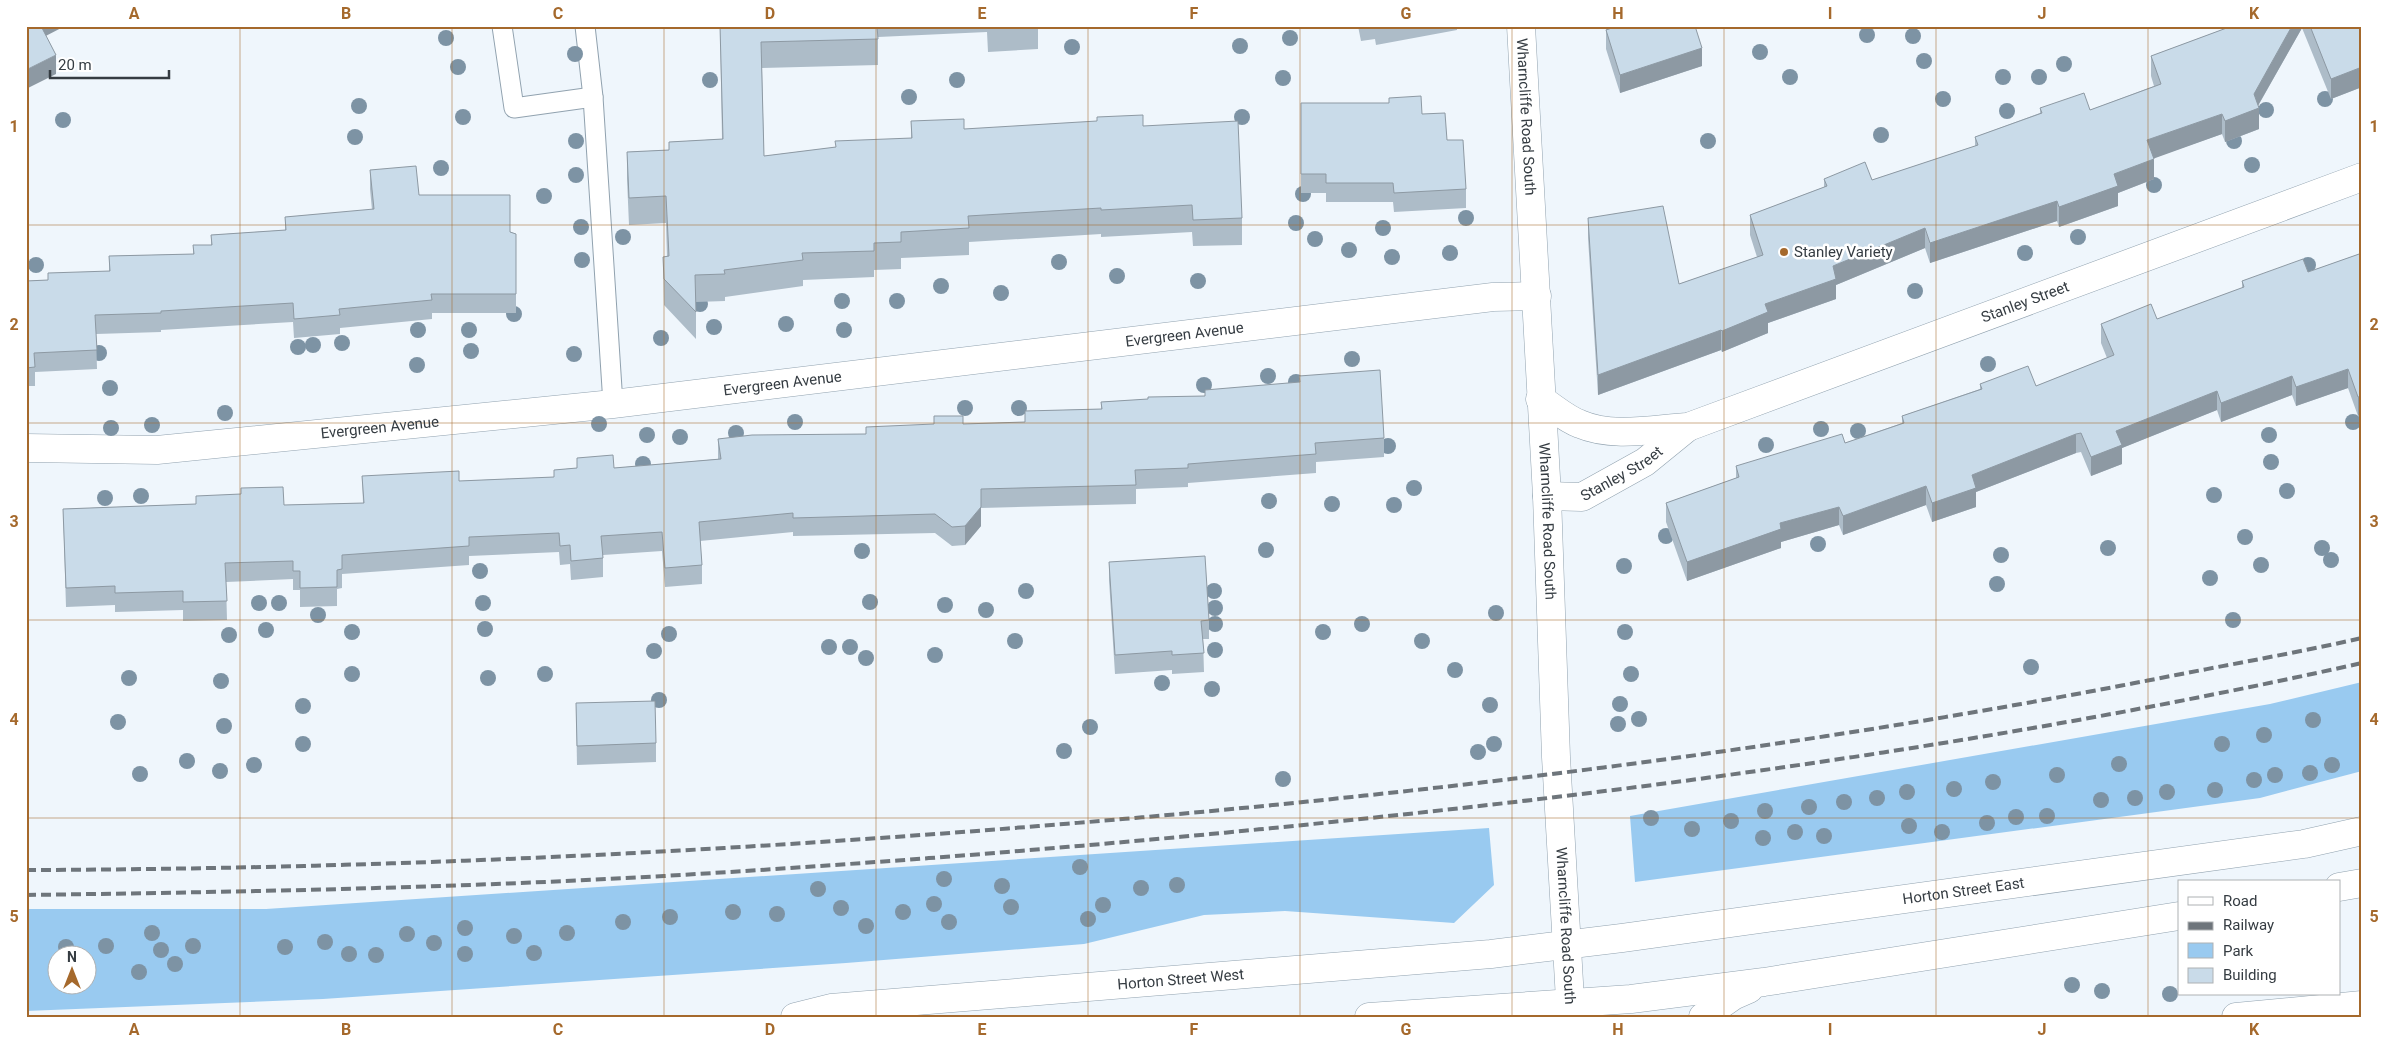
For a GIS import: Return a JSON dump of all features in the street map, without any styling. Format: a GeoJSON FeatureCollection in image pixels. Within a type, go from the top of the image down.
{"type":"FeatureCollection","features":[{"type":"Feature","properties":{"kind":"main road","name":"Wharncliffe Road South"},"geometry":{"type":"LineString","coordinates":[[1521,26],[1537,296],[1540,399],[1547,496],[1570,1011]]}},
{"type":"Feature","properties":{"kind":"main road","name":"Stanley Street"},"geometry":{"type":"LineString","coordinates":[[1540,399],[1579,424],[1596,429],[1618,431],[1688,427],[2362,177]]}},
{"type":"Feature","properties":{"kind":"main road","name":"Evergreen Avenue"},"geometry":{"type":"LineString","coordinates":[[26,448],[157,450],[613,404],[1493,297],[1537,296]]}},
{"type":"Feature","properties":{"kind":"main road","name":"Stanley Street"},"geometry":{"type":"LineString","coordinates":[[1547,496],[1582,497],[1645,462],[1688,427]]}},
{"type":"Feature","properties":{"kind":"main road","name":"Horton Street East"},"geometry":{"type":"LineString","coordinates":[[1566,944],[2304,844],[2362,831]]}},
{"type":"Feature","properties":{"kind":"main road"},"geometry":{"type":"LineString","coordinates":[[2340,887],[2362,882]]}},
{"type":"Feature","properties":{"kind":"main road"},"geometry":{"type":"LineString","coordinates":[[1369,1017],[1493,1007],[1570,1011],[2178,916]]}},
{"type":"Feature","properties":{"kind":"main road","name":"Horton Street West"},"geometry":{"type":"LineString","coordinates":[[795,1017],[831,1008],[1491,954],[1566,944]]}},
{"type":"Feature","properties":{"kind":"main road"},"geometry":{"type":"LineString","coordinates":[[1704,1017],[1733,996],[1764,982]]}},
{"type":"Feature","properties":{"kind":"main road"},"geometry":{"type":"LineString","coordinates":[[2236,1017],[2362,1004]]}},
{"type":"Feature","properties":{"kind":"lane"},"geometry":{"type":"LineString","coordinates":[[502,26],[514,108],[593,97]]}},
{"type":"Feature","properties":{"kind":"lane"},"geometry":{"type":"LineString","coordinates":[[585,26],[593,97],[613,404]]}},
{"type":"Feature","properties":{"kind":"green space"},"geometry":{"type":"Polygon","coordinates":[[[2362,682],[2362,771],[2260,798],[1635,882],[1630,816],[2270,704],[2362,682]]]}},
{"type":"Feature","properties":{"kind":"green space"},"geometry":{"type":"Polygon","coordinates":[[[1489,828],[1494,885],[1454,923],[1285,911],[1204,915],[1084,944],[846,963],[323,999],[26,1011],[26,909],[266,909],[1489,828]]]}},
{"type":"Feature","properties":{"kind":"building"},"geometry":{"type":"Polygon","coordinates":[[[26,26],[41,26],[56,55],[26,70],[26,26]]]}},
{"type":"Feature","properties":{"kind":"building"},"geometry":{"type":"Polygon","coordinates":[[[720,26],[877,26],[878,39],[761,42],[764,156],[836,147],[835,141],[912,138],[911,121],[964,119],[964,129],[1097,121],[1097,117],[1143,115],[1143,126],[1238,121],[1242,218],[1193,220],[1192,205],[968,216],[969,228],[901,232],[901,242],[874,243],[874,251],[802,253],[803,260],[724,270],[725,274],[695,275],[696,312],[664,279],[663,257],[669,256],[666,196],[629,198],[627,152],[669,150],[669,142],[723,139],[720,26]]]}},
{"type":"Feature","properties":{"kind":"building"},"geometry":{"type":"Polygon","coordinates":[[[1611,26],[1695,26],[1702,48],[1620,75],[1606,30],[1612,28],[1611,26]]]}},
{"type":"Feature","properties":{"kind":"building"},"geometry":{"type":"Polygon","coordinates":[[[2232,26],[2292,26],[2254,94],[2259,108],[2225,121],[2222,114],[2147,140],[2154,159],[2114,174],[2118,186],[2059,207],[2057,201],[1930,243],[1925,228],[1833,266],[1836,279],[1765,304],[1768,312],[1722,331],[1598,375],[1588,218],[1663,206],[1679,284],[1763,255],[1750,215],[1827,186],[1824,179],[1865,162],[1872,180],[1978,145],[1975,137],[2042,113],[2040,108],[2084,93],[2090,110],[2161,84],[2151,56],[2232,26]]]}},
{"type":"Feature","properties":{"kind":"building"},"geometry":{"type":"Polygon","coordinates":[[[2310,26],[2362,26],[2362,67],[2331,79],[2310,26]]]}},
{"type":"Feature","properties":{"kind":"building"},"geometry":{"type":"Polygon","coordinates":[[[1421,96],[1422,114],[1445,113],[1447,140],[1463,140],[1466,189],[1394,193],[1393,183],[1326,183],[1326,174],[1301,174],[1301,103],[1389,103],[1389,98],[1421,96]]]}},
{"type":"Feature","properties":{"kind":"building"},"geometry":{"type":"Polygon","coordinates":[[[416,166],[419,195],[510,195],[510,232],[516,234],[516,294],[431,294],[432,300],[339,309],[340,315],[294,319],[293,303],[161,311],[161,313],[95,315],[97,350],[34,353],[35,367],[26,368],[26,281],[48,280],[48,273],[110,271],[109,256],[194,254],[193,245],[212,245],[211,235],[286,230],[285,217],[374,209],[370,170],[416,166]]]}},
{"type":"Feature","properties":{"kind":"building"},"geometry":{"type":"Polygon","coordinates":[[[2362,253],[2362,396],[2358,397],[2348,369],[2296,387],[2292,376],[2221,403],[2217,391],[2116,431],[2122,445],[2091,457],[2081,433],[2076,434],[1972,475],[1976,488],[1932,503],[1926,486],[1843,516],[1839,507],[1780,523],[1781,529],[1687,562],[1666,503],[1739,477],[1736,466],[1842,434],[1845,443],[1904,423],[1902,416],[1982,389],[1980,384],[2028,366],[2036,386],[2114,355],[2101,324],[2151,304],[2157,319],[2244,287],[2242,281],[2303,259],[2308,272],[2362,253]]]}},
{"type":"Feature","properties":{"kind":"building"},"geometry":{"type":"Polygon","coordinates":[[[1380,370],[1384,438],[1315,443],[1316,454],[1188,464],[1188,468],[1135,470],[1136,485],[981,489],[981,507],[965,526],[952,527],[935,514],[793,518],[793,513],[699,522],[702,565],[665,568],[662,532],[601,536],[603,558],[571,561],[570,545],[560,546],[559,533],[469,537],[469,546],[342,555],[342,569],[337,570],[337,587],[300,588],[300,571],[293,571],[293,561],[225,563],[227,601],[183,602],[183,591],[115,593],[115,586],[66,588],[63,509],[196,504],[196,496],[241,494],[241,488],[283,487],[284,505],[364,503],[362,476],[459,471],[459,481],[554,477],[554,470],[577,468],[577,458],[613,455],[614,468],[721,459],[718,439],[752,435],[866,434],[866,427],[934,424],[934,416],[963,416],[963,424],[1025,422],[1025,411],[1102,409],[1101,402],[1148,399],[1148,397],[1205,396],[1205,390],[1300,382],[1299,376],[1380,370]]]}},
{"type":"Feature","properties":{"kind":"building"},"geometry":{"type":"Polygon","coordinates":[[[1205,556],[1209,620],[1201,621],[1204,653],[1172,655],[1172,651],[1115,655],[1109,562],[1205,556]]]}},
{"type":"Feature","properties":{"kind":"building"},"geometry":{"type":"Polygon","coordinates":[[[655,701],[656,743],[577,746],[576,703],[655,701]]]}},
{"type":"Feature","properties":{"kind":"railway"},"geometry":{"type":"LineString","coordinates":[[26,870],[303,866],[581,856],[997,829],[1266,806],[1527,777],[1787,742],[2047,699],[2362,638]]}},
{"type":"Feature","properties":{"kind":"railway"},"geometry":{"type":"LineString","coordinates":[[26,895],[345,889],[505,884],[664,876],[841,865],[1194,836],[1495,804],[1744,773],[1868,755],[2116,713],[2362,663]]}},
{"type":"Feature","properties":{"kind":"place","name":"Stanley Variety"},"geometry":{"type":"Point","coordinates":[1784,252]}}]}
